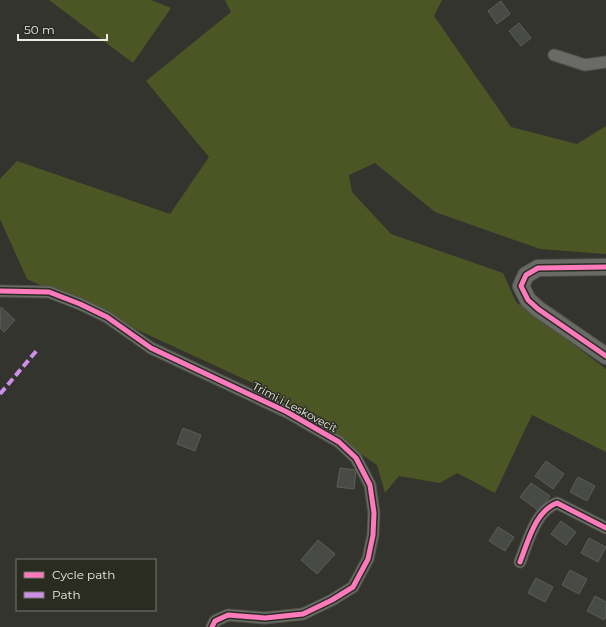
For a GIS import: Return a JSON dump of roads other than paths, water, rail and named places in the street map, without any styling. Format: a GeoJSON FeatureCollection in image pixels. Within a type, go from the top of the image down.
{"type":"FeatureCollection","features":[{"type":"Feature","properties":{"kind":"street"},"geometry":{"type":"LineString","coordinates":[[554,55],[585,65],[606,62]]}},
{"type":"Feature","properties":{"kind":"street"},"geometry":{"type":"LineString","coordinates":[[606,267],[538,268],[526,276],[521,286],[528,300],[538,309],[606,356]]}},
{"type":"Feature","properties":{"kind":"street","name":"Trimi i Leskovecit"},"geometry":{"type":"LineString","coordinates":[[0,291],[49,292],[80,304],[107,317],[151,348],[287,412],[339,442],[356,458],[370,485],[374,514],[373,534],[368,559],[353,587],[332,600],[303,614],[265,618],[228,615],[215,621],[212,627]]}},
{"type":"Feature","properties":{"kind":"street"},"geometry":{"type":"LineString","coordinates":[[520,562],[541,515],[550,506],[556,503],[606,528]]}}]}
